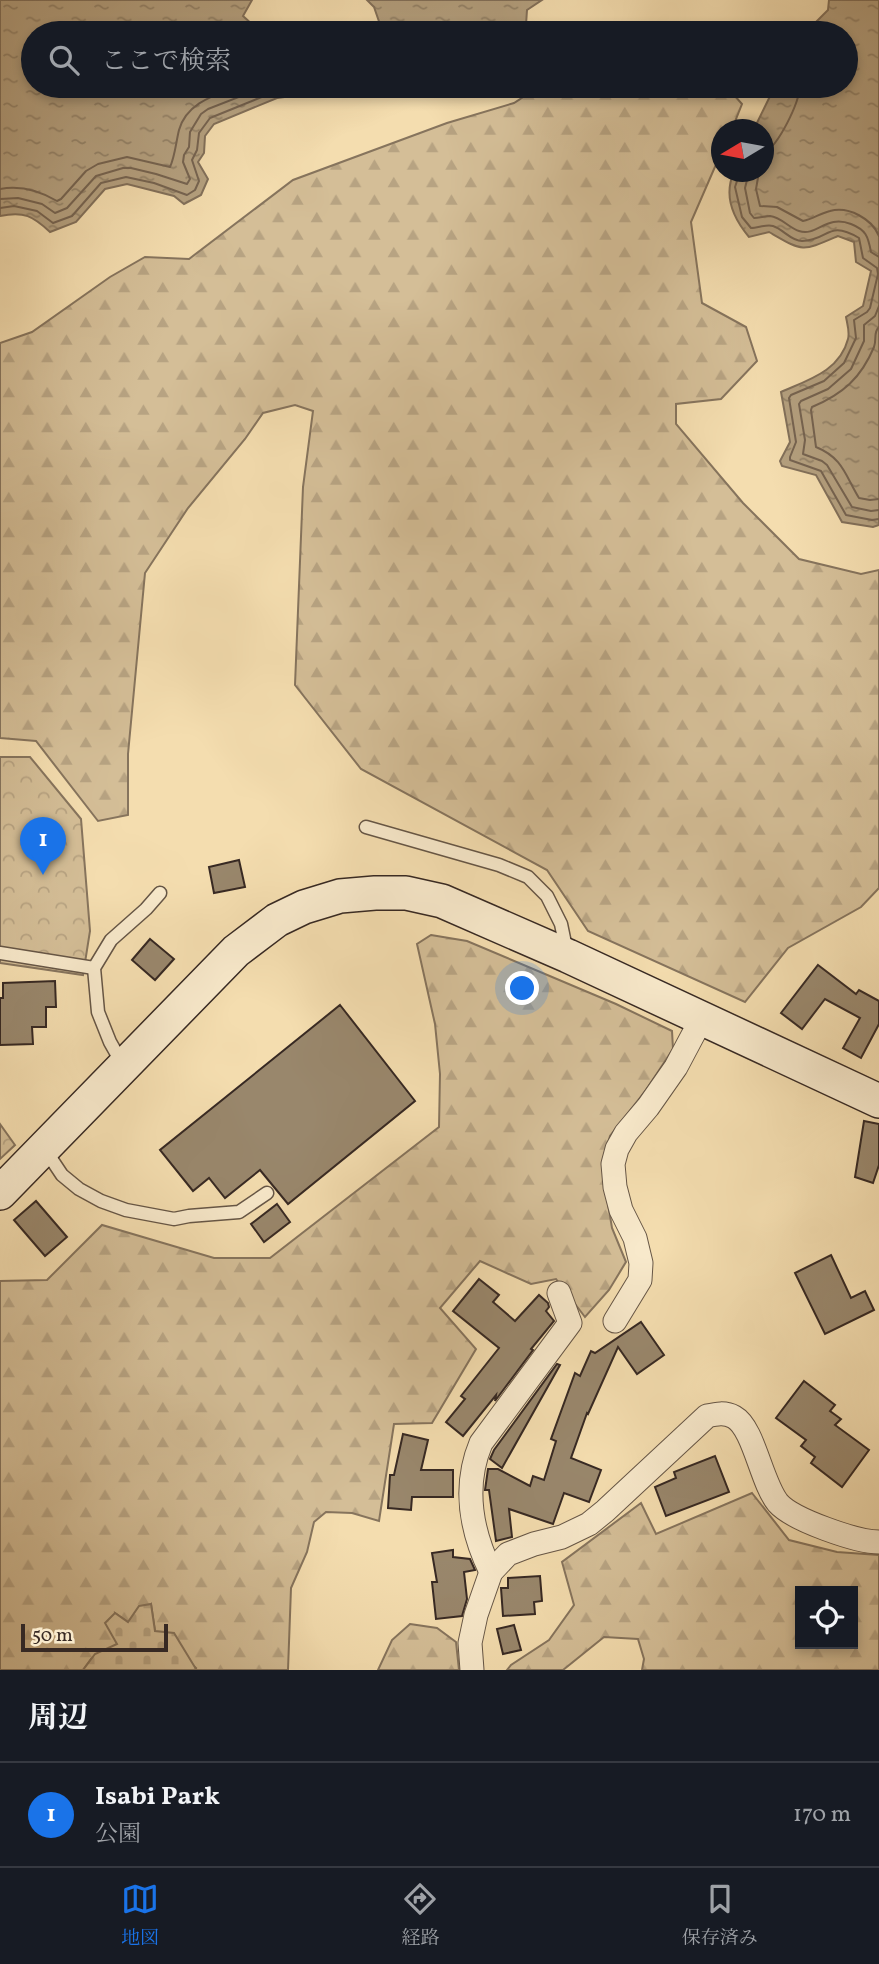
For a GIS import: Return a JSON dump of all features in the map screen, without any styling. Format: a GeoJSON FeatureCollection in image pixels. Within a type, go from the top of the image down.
{"type":"FeatureCollection","features":[{"type":"Feature","properties":{"kind":"street"},"geometry":{"type":"LineString","coordinates":[[0,1193],[236,951],[277,920],[304,907],[340,896],[375,892],[406,893],[442,901],[568,956],[879,1101]]}},
{"type":"Feature","properties":{"kind":"street"},"geometry":{"type":"LineString","coordinates":[[614,1321],[640,1280],[641,1263],[635,1238],[621,1210],[615,1187],[613,1164],[617,1149],[676,1067],[702,1018]]}},
{"type":"Feature","properties":{"kind":"street"},"geometry":{"type":"LineString","coordinates":[[491,1572],[482,1554],[472,1517],[470,1479],[474,1460],[481,1443],[570,1323],[559,1293]]}},
{"type":"Feature","properties":{"kind":"street"},"geometry":{"type":"LineString","coordinates":[[472,1670],[470,1643],[476,1615],[491,1572],[508,1554],[562,1537],[589,1524],[707,1416],[721,1413],[733,1416],[740,1422],[749,1436],[763,1475],[780,1506],[798,1517],[852,1538],[879,1542]]}},
{"type":"Feature","properties":{"kind":"lane"},"geometry":{"type":"LineString","coordinates":[[366,827],[499,865],[528,877],[547,896],[561,924],[568,956]]}},
{"type":"Feature","properties":{"kind":"lane"},"geometry":{"type":"LineString","coordinates":[[123,1065],[98,1012],[94,968],[111,940],[160,893]]}},
{"type":"Feature","properties":{"kind":"lane"},"geometry":{"type":"LineString","coordinates":[[0,953],[94,968]]}},
{"type":"Feature","properties":{"kind":"lane"},"geometry":{"type":"LineString","coordinates":[[44,1148],[62,1175],[79,1189],[126,1210],[174,1219],[239,1212],[267,1193]]}},
{"type":"Feature","properties":{"kind":"green space"},"geometry":{"type":"Polygon","coordinates":[[[522,98],[737,98],[742,104],[736,119],[711,119],[711,176],[691,222],[702,303],[746,327],[757,361],[721,399],[676,404],[676,424],[743,503],[799,559],[861,574],[879,570],[879,888],[861,907],[788,948],[745,1002],[588,931],[547,870],[361,769],[295,685],[303,487],[313,411],[295,405],[263,413],[188,508],[145,573],[128,754],[128,815],[98,821],[36,741],[0,738],[0,343],[32,332],[110,277],[145,257],[189,259],[293,180],[447,123],[514,103],[522,98]]]}},
{"type":"Feature","properties":{"kind":"green space"},"geometry":{"type":"Polygon","coordinates":[[[0,757],[30,757],[81,819],[90,931],[83,975],[0,963],[0,757]]]}},
{"type":"Feature","properties":{"kind":"green space"},"geometry":{"type":"Polygon","coordinates":[[[431,935],[467,941],[616,1004],[672,1031],[673,1049],[646,1090],[610,1136],[605,1155],[606,1192],[612,1228],[626,1262],[609,1290],[585,1317],[556,1279],[531,1284],[480,1261],[440,1308],[476,1349],[432,1423],[394,1424],[379,1521],[352,1513],[326,1512],[314,1522],[307,1552],[291,1588],[288,1670],[194,1670],[196,1668],[155,1631],[151,1604],[128,1622],[115,1613],[118,1644],[91,1659],[83,1670],[0,1670],[0,1281],[47,1280],[102,1225],[214,1258],[270,1258],[439,1127],[440,1074],[435,1024],[417,944],[431,935]]]}},
{"type":"Feature","properties":{"kind":"green space"},"geometry":{"type":"Polygon","coordinates":[[[0,1124],[15,1145],[0,1159],[0,1124]]]}},
{"type":"Feature","properties":{"kind":"green space"},"geometry":{"type":"Polygon","coordinates":[[[752,1493],[789,1540],[837,1552],[879,1555],[879,1670],[642,1670],[644,1659],[638,1639],[604,1637],[563,1670],[507,1670],[549,1640],[574,1605],[562,1562],[641,1503],[656,1534],[752,1493]]]}},
{"type":"Feature","properties":{"kind":"green space"},"geometry":{"type":"Polygon","coordinates":[[[151,1604],[155,1631],[174,1633],[196,1669],[83,1670],[95,1654],[117,1644],[105,1623],[115,1613],[128,1622],[139,1606],[151,1604]]]}},
{"type":"Feature","properties":{"kind":"green space"},"geometry":{"type":"Polygon","coordinates":[[[410,1624],[437,1628],[456,1642],[459,1670],[378,1670],[392,1640],[410,1624]]]}},
{"type":"Feature","properties":{"kind":"water"},"geometry":{"type":"Polygon","coordinates":[[[0,0],[252,0],[243,16],[248,21],[21,21],[21,98],[277,98],[214,124],[205,136],[204,153],[198,162],[208,179],[201,195],[184,204],[174,196],[127,184],[105,189],[76,222],[50,232],[28,216],[0,216],[0,0]]]}},
{"type":"Feature","properties":{"kind":"water"},"geometry":{"type":"Polygon","coordinates":[[[367,0],[542,0],[527,10],[526,21],[379,21],[374,7],[367,0]]]}},
{"type":"Feature","properties":{"kind":"water"},"geometry":{"type":"Polygon","coordinates":[[[829,0],[879,0],[879,525],[873,527],[842,522],[816,475],[782,466],[780,461],[790,442],[781,392],[822,373],[838,359],[849,336],[846,317],[863,306],[871,271],[856,262],[854,242],[838,236],[803,248],[769,232],[749,237],[734,214],[729,190],[731,182],[774,182],[774,119],[759,119],[769,98],[858,98],[858,21],[817,21],[828,10],[829,0]]]}},
{"type":"Feature","properties":{"kind":"building"},"geometry":{"type":"Polygon","coordinates":[[[239,860],[245,887],[214,893],[209,867],[239,860]]]}},
{"type":"Feature","properties":{"kind":"building"},"geometry":{"type":"Polygon","coordinates":[[[150,939],[174,959],[155,980],[132,960],[150,939]]]}},
{"type":"Feature","properties":{"kind":"building"},"geometry":{"type":"Polygon","coordinates":[[[818,965],[856,994],[859,990],[879,1001],[879,1024],[861,1058],[843,1048],[860,1018],[825,999],[802,1029],[781,1013],[818,965]]]}},
{"type":"Feature","properties":{"kind":"building"},"geometry":{"type":"Polygon","coordinates":[[[55,981],[56,1007],[46,1007],[46,1027],[32,1027],[33,1044],[0,1045],[0,998],[3,998],[3,983],[55,981]]]}},
{"type":"Feature","properties":{"kind":"building"},"geometry":{"type":"Polygon","coordinates":[[[340,1005],[415,1101],[288,1204],[260,1170],[225,1198],[209,1178],[193,1191],[160,1150],[340,1005]]]}},
{"type":"Feature","properties":{"kind":"building"},"geometry":{"type":"Polygon","coordinates":[[[864,1121],[879,1124],[879,1165],[873,1183],[855,1177],[864,1121]]]}},
{"type":"Feature","properties":{"kind":"building"},"geometry":{"type":"Polygon","coordinates":[[[36,1201],[67,1237],[45,1256],[14,1220],[36,1201]]]}},
{"type":"Feature","properties":{"kind":"building"},"geometry":{"type":"Polygon","coordinates":[[[277,1204],[290,1222],[264,1242],[251,1224],[277,1204]]]}},
{"type":"Feature","properties":{"kind":"building"},"geometry":{"type":"Polygon","coordinates":[[[831,1255],[851,1298],[865,1291],[874,1310],[825,1334],[795,1273],[831,1255]]]}},
{"type":"Feature","properties":{"kind":"building"},"geometry":{"type":"Polygon","coordinates":[[[479,1279],[499,1295],[493,1302],[515,1321],[539,1295],[548,1303],[546,1311],[554,1321],[495,1401],[496,1395],[463,1436],[446,1422],[465,1399],[461,1396],[499,1348],[453,1311],[479,1279]]]}},
{"type":"Feature","properties":{"kind":"building"},"geometry":{"type":"Polygon","coordinates":[[[641,1322],[664,1355],[637,1374],[618,1347],[587,1413],[571,1458],[601,1470],[589,1502],[564,1493],[553,1524],[509,1509],[512,1537],[496,1541],[489,1490],[485,1490],[488,1469],[498,1469],[530,1486],[533,1476],[544,1480],[556,1441],[551,1439],[575,1373],[580,1376],[591,1351],[595,1353],[641,1322]]]}},
{"type":"Feature","properties":{"kind":"building"},"geometry":{"type":"Polygon","coordinates":[[[557,1364],[560,1365],[502,1468],[490,1459],[494,1450],[557,1364]]]}},
{"type":"Feature","properties":{"kind":"building"},"geometry":{"type":"Polygon","coordinates":[[[804,1381],[835,1405],[830,1411],[841,1419],[835,1425],[869,1450],[842,1487],[811,1463],[815,1457],[801,1446],[806,1440],[776,1418],[804,1381]]]}},
{"type":"Feature","properties":{"kind":"building"},"geometry":{"type":"Polygon","coordinates":[[[403,1434],[428,1440],[421,1470],[453,1470],[453,1497],[412,1497],[411,1510],[388,1508],[390,1475],[394,1475],[403,1434]]]}},
{"type":"Feature","properties":{"kind":"building"},"geometry":{"type":"Polygon","coordinates":[[[715,1456],[729,1492],[666,1516],[655,1487],[676,1478],[674,1472],[715,1456]]]}},
{"type":"Feature","properties":{"kind":"building"},"geometry":{"type":"Polygon","coordinates":[[[453,1550],[453,1557],[470,1559],[475,1570],[464,1572],[467,1599],[462,1616],[436,1619],[432,1582],[437,1582],[432,1553],[453,1550]]]}},
{"type":"Feature","properties":{"kind":"building"},"geometry":{"type":"Polygon","coordinates":[[[540,1576],[542,1601],[534,1602],[535,1614],[503,1616],[501,1588],[508,1588],[508,1578],[540,1576]]]}},
{"type":"Feature","properties":{"kind":"building"},"geometry":{"type":"Polygon","coordinates":[[[514,1625],[521,1650],[503,1654],[497,1629],[514,1625]]]}},
{"type":"Feature","properties":{"kind":"place","name":"Isabi Park"},"geometry":{"type":"Point","coordinates":[43,875]}}]}
